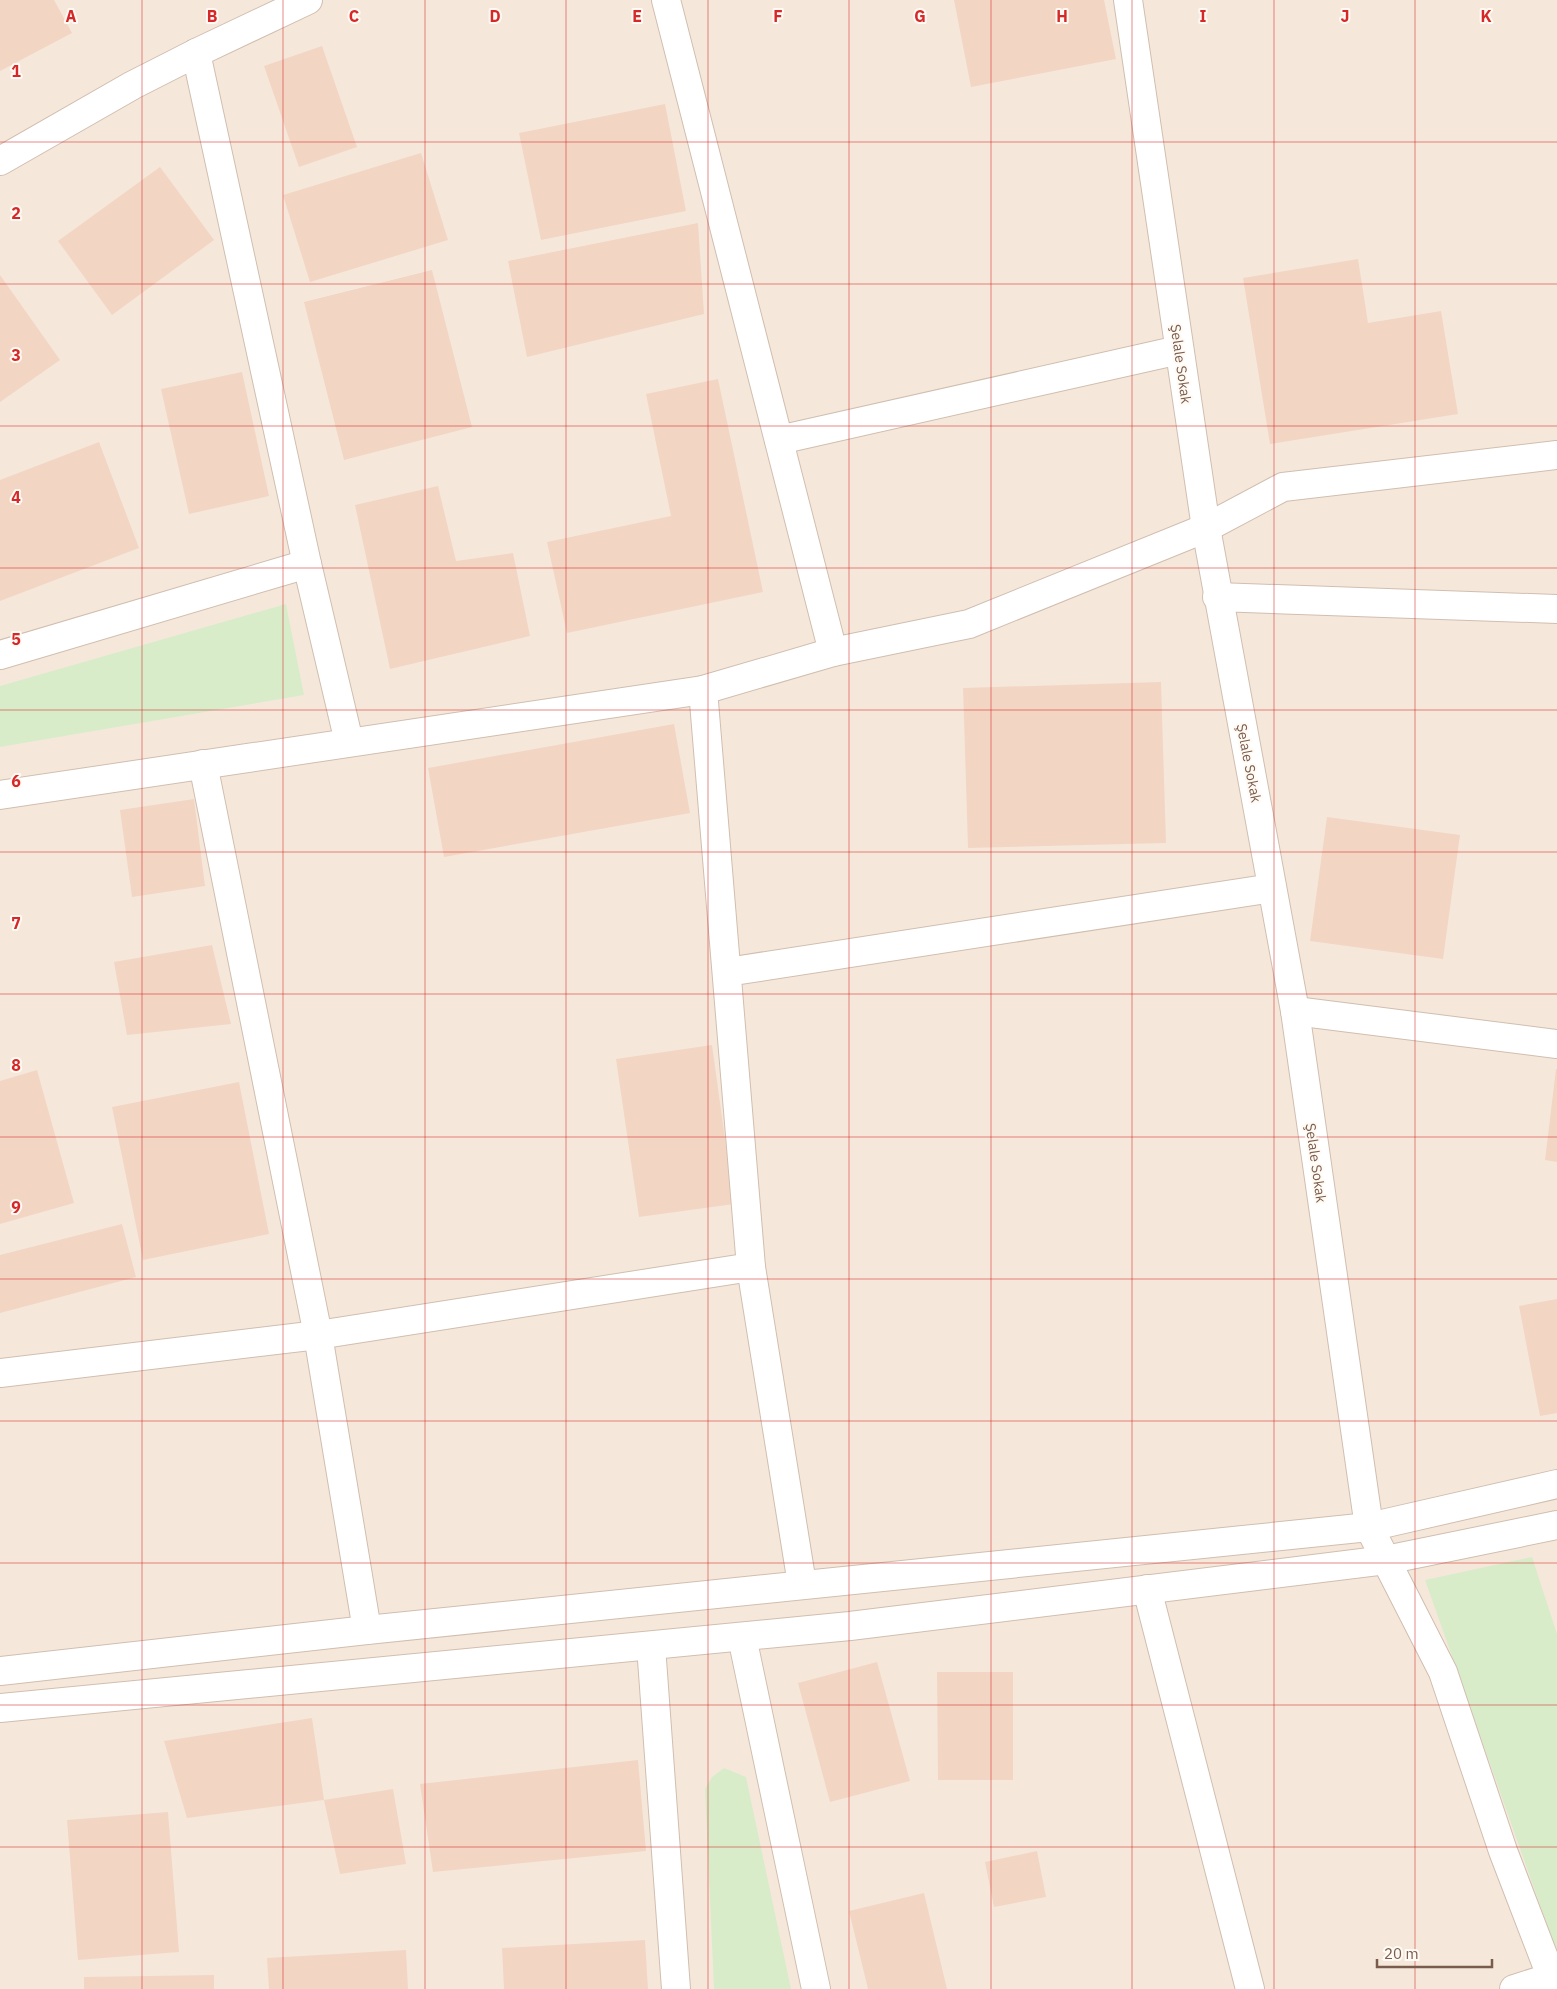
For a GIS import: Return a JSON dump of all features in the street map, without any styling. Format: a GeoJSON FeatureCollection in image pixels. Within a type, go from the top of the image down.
{"type":"FeatureCollection","features":[{"type":"Feature","properties":{"kind":"street"},"geometry":{"type":"LineString","coordinates":[[0,161],[133,85],[308,0]]}},
{"type":"Feature","properties":{"kind":"street"},"geometry":{"type":"LineString","coordinates":[[666,0],[834,652]]}},
{"type":"Feature","properties":{"kind":"street","name":"Şelale Sokak"},"geometry":{"type":"LineString","coordinates":[[1128,0],[1217,597],[1294,1011],[1369,1527],[1443,1672],[1503,1851],[1554,1983]]}},
{"type":"Feature","properties":{"kind":"street"},"geometry":{"type":"LineString","coordinates":[[196,53],[307,564],[349,742]]}},
{"type":"Feature","properties":{"kind":"street"},"geometry":{"type":"LineString","coordinates":[[779,440],[1179,350]]}},
{"type":"Feature","properties":{"kind":"street"},"geometry":{"type":"LineString","coordinates":[[0,795],[703,690],[834,652],[969,624],[1206,528],[1283,488],[1557,455]]}},
{"type":"Feature","properties":{"kind":"street"},"geometry":{"type":"LineString","coordinates":[[0,655],[307,564]]}},
{"type":"Feature","properties":{"kind":"street"},"geometry":{"type":"LineString","coordinates":[[1217,597],[1557,609]]}},
{"type":"Feature","properties":{"kind":"street"},"geometry":{"type":"LineString","coordinates":[[703,690],[751,1267],[802,1584]]}},
{"type":"Feature","properties":{"kind":"street"},"geometry":{"type":"LineString","coordinates":[[203,764],[318,1335],[367,1630]]}},
{"type":"Feature","properties":{"kind":"street"},"geometry":{"type":"LineString","coordinates":[[727,972],[1272,888]]}},
{"type":"Feature","properties":{"kind":"street"},"geometry":{"type":"LineString","coordinates":[[1294,1011],[1557,1044]]}},
{"type":"Feature","properties":{"kind":"street"},"geometry":{"type":"LineString","coordinates":[[0,1373],[318,1335],[751,1267]]}},
{"type":"Feature","properties":{"kind":"street"},"geometry":{"type":"LineString","coordinates":[[0,1672],[367,1630],[1369,1527],[1557,1484]]}},
{"type":"Feature","properties":{"kind":"street"},"geometry":{"type":"LineString","coordinates":[[0,1708],[850,1626],[1386,1560],[1556,1530]]}},
{"type":"Feature","properties":{"kind":"street"},"geometry":{"type":"LineString","coordinates":[[1147,1589],[1250,1989]]}},
{"type":"Feature","properties":{"kind":"street"},"geometry":{"type":"LineString","coordinates":[[742,1637],[816,1989]]}},
{"type":"Feature","properties":{"kind":"street"},"geometry":{"type":"LineString","coordinates":[[651,1646],[676,1989]]}},
{"type":"Feature","properties":{"kind":"street"},"geometry":{"type":"LineString","coordinates":[[1514,1989],[1554,1983]]}},
{"type":"Feature","properties":{"kind":"shaded area"},"geometry":{"type":"Polygon","coordinates":[[[0,0],[1557,0],[1557,1989],[0,1989],[0,0]]]}},
{"type":"Feature","properties":{"kind":"green space"},"geometry":{"type":"Polygon","coordinates":[[[286,604],[304,695],[0,747],[0,686],[286,604]]]}},
{"type":"Feature","properties":{"kind":"green space"},"geometry":{"type":"Polygon","coordinates":[[[1532,1557],[1557,1634],[1557,1953],[1425,1580],[1532,1557]]]}},
{"type":"Feature","properties":{"kind":"green space"},"geometry":{"type":"Polygon","coordinates":[[[724,1768],[746,1777],[791,1989],[714,1989],[705,1789],[712,1777],[724,1768]]]}},
{"type":"Feature","properties":{"kind":"building"},"geometry":{"type":"Polygon","coordinates":[[[0,0],[54,0],[72,33],[0,71],[0,0]]]}},
{"type":"Feature","properties":{"kind":"building"},"geometry":{"type":"Polygon","coordinates":[[[954,0],[1104,0],[1116,59],[971,87],[954,0]]]}},
{"type":"Feature","properties":{"kind":"building"},"geometry":{"type":"Polygon","coordinates":[[[322,46],[357,147],[299,167],[264,66],[322,46]]]}},
{"type":"Feature","properties":{"kind":"building"},"geometry":{"type":"Polygon","coordinates":[[[665,104],[686,211],[541,240],[519,133],[665,104]]]}},
{"type":"Feature","properties":{"kind":"building"},"geometry":{"type":"Polygon","coordinates":[[[421,153],[448,240],[310,282],[283,195],[421,153]]]}},
{"type":"Feature","properties":{"kind":"building"},"geometry":{"type":"Polygon","coordinates":[[[160,167],[214,240],[112,315],[58,241],[160,167]]]}},
{"type":"Feature","properties":{"kind":"building"},"geometry":{"type":"Polygon","coordinates":[[[698,223],[704,314],[527,357],[508,261],[698,223]]]}},
{"type":"Feature","properties":{"kind":"building"},"geometry":{"type":"Polygon","coordinates":[[[1358,259],[1368,323],[1441,311],[1458,414],[1270,444],[1243,278],[1358,259]]]}},
{"type":"Feature","properties":{"kind":"building"},"geometry":{"type":"Polygon","coordinates":[[[432,270],[472,427],[344,460],[304,302],[432,270]]]}},
{"type":"Feature","properties":{"kind":"building"},"geometry":{"type":"Polygon","coordinates":[[[0,275],[60,360],[0,402],[0,275]]]}},
{"type":"Feature","properties":{"kind":"building"},"geometry":{"type":"Polygon","coordinates":[[[242,372],[269,496],[189,514],[161,389],[242,372]]]}},
{"type":"Feature","properties":{"kind":"building"},"geometry":{"type":"Polygon","coordinates":[[[718,379],[763,592],[567,633],[547,542],[671,516],[646,394],[718,379]]]}},
{"type":"Feature","properties":{"kind":"building"},"geometry":{"type":"Polygon","coordinates":[[[99,442],[139,548],[0,601],[0,480],[99,442]]]}},
{"type":"Feature","properties":{"kind":"building"},"geometry":{"type":"Polygon","coordinates":[[[438,486],[456,561],[513,553],[530,636],[390,669],[355,505],[438,486]]]}},
{"type":"Feature","properties":{"kind":"building"},"geometry":{"type":"Polygon","coordinates":[[[1161,682],[1166,843],[968,848],[963,688],[1161,682]]]}},
{"type":"Feature","properties":{"kind":"building"},"geometry":{"type":"Polygon","coordinates":[[[674,724],[690,813],[444,857],[428,768],[674,724]]]}},
{"type":"Feature","properties":{"kind":"building"},"geometry":{"type":"Polygon","coordinates":[[[194,799],[205,886],[132,897],[120,810],[194,799]]]}},
{"type":"Feature","properties":{"kind":"building"},"geometry":{"type":"Polygon","coordinates":[[[1327,817],[1460,835],[1443,959],[1310,941],[1327,817]]]}},
{"type":"Feature","properties":{"kind":"building"},"geometry":{"type":"Polygon","coordinates":[[[212,945],[231,1024],[127,1035],[114,962],[212,945]]]}},
{"type":"Feature","properties":{"kind":"building"},"geometry":{"type":"Polygon","coordinates":[[[712,1045],[734,1204],[639,1217],[616,1059],[712,1045]]]}},
{"type":"Feature","properties":{"kind":"building"},"geometry":{"type":"Polygon","coordinates":[[[1557,1069],[1557,1162],[1545,1160],[1557,1069]]]}},
{"type":"Feature","properties":{"kind":"building"},"geometry":{"type":"Polygon","coordinates":[[[37,1070],[74,1203],[0,1224],[0,1081],[37,1070]]]}},
{"type":"Feature","properties":{"kind":"building"},"geometry":{"type":"Polygon","coordinates":[[[239,1082],[269,1234],[143,1260],[112,1107],[239,1082]]]}},
{"type":"Feature","properties":{"kind":"building"},"geometry":{"type":"Polygon","coordinates":[[[122,1224],[136,1277],[0,1313],[0,1255],[122,1224]]]}},
{"type":"Feature","properties":{"kind":"building"},"geometry":{"type":"Polygon","coordinates":[[[1557,1299],[1557,1413],[1540,1416],[1519,1306],[1557,1299]]]}},
{"type":"Feature","properties":{"kind":"building"},"geometry":{"type":"Polygon","coordinates":[[[877,1662],[910,1781],[830,1802],[798,1683],[877,1662]]]}},
{"type":"Feature","properties":{"kind":"building"},"geometry":{"type":"Polygon","coordinates":[[[937,1672],[1013,1672],[1013,1780],[938,1780],[937,1672]]]}},
{"type":"Feature","properties":{"kind":"building"},"geometry":{"type":"Polygon","coordinates":[[[312,1718],[324,1800],[187,1818],[164,1741],[312,1718]]]}},
{"type":"Feature","properties":{"kind":"building"},"geometry":{"type":"Polygon","coordinates":[[[638,1760],[646,1851],[433,1872],[420,1784],[638,1760]]]}},
{"type":"Feature","properties":{"kind":"building"},"geometry":{"type":"Polygon","coordinates":[[[393,1789],[406,1864],[340,1874],[324,1800],[393,1789]]]}},
{"type":"Feature","properties":{"kind":"building"},"geometry":{"type":"Polygon","coordinates":[[[168,1812],[179,1952],[78,1960],[67,1820],[168,1812]]]}},
{"type":"Feature","properties":{"kind":"building"},"geometry":{"type":"Polygon","coordinates":[[[1037,1851],[1046,1897],[994,1907],[985,1862],[1037,1851]]]}},
{"type":"Feature","properties":{"kind":"building"},"geometry":{"type":"Polygon","coordinates":[[[924,1893],[947,1989],[868,1989],[849,1911],[924,1893]]]}},
{"type":"Feature","properties":{"kind":"building"},"geometry":{"type":"Polygon","coordinates":[[[645,1940],[648,1989],[504,1989],[502,1948],[645,1940]]]}},
{"type":"Feature","properties":{"kind":"building"},"geometry":{"type":"Polygon","coordinates":[[[406,1950],[408,1989],[269,1989],[267,1958],[406,1950]]]}},
{"type":"Feature","properties":{"kind":"building"},"geometry":{"type":"Polygon","coordinates":[[[214,1975],[214,1989],[84,1989],[84,1977],[214,1975]]]}}]}
